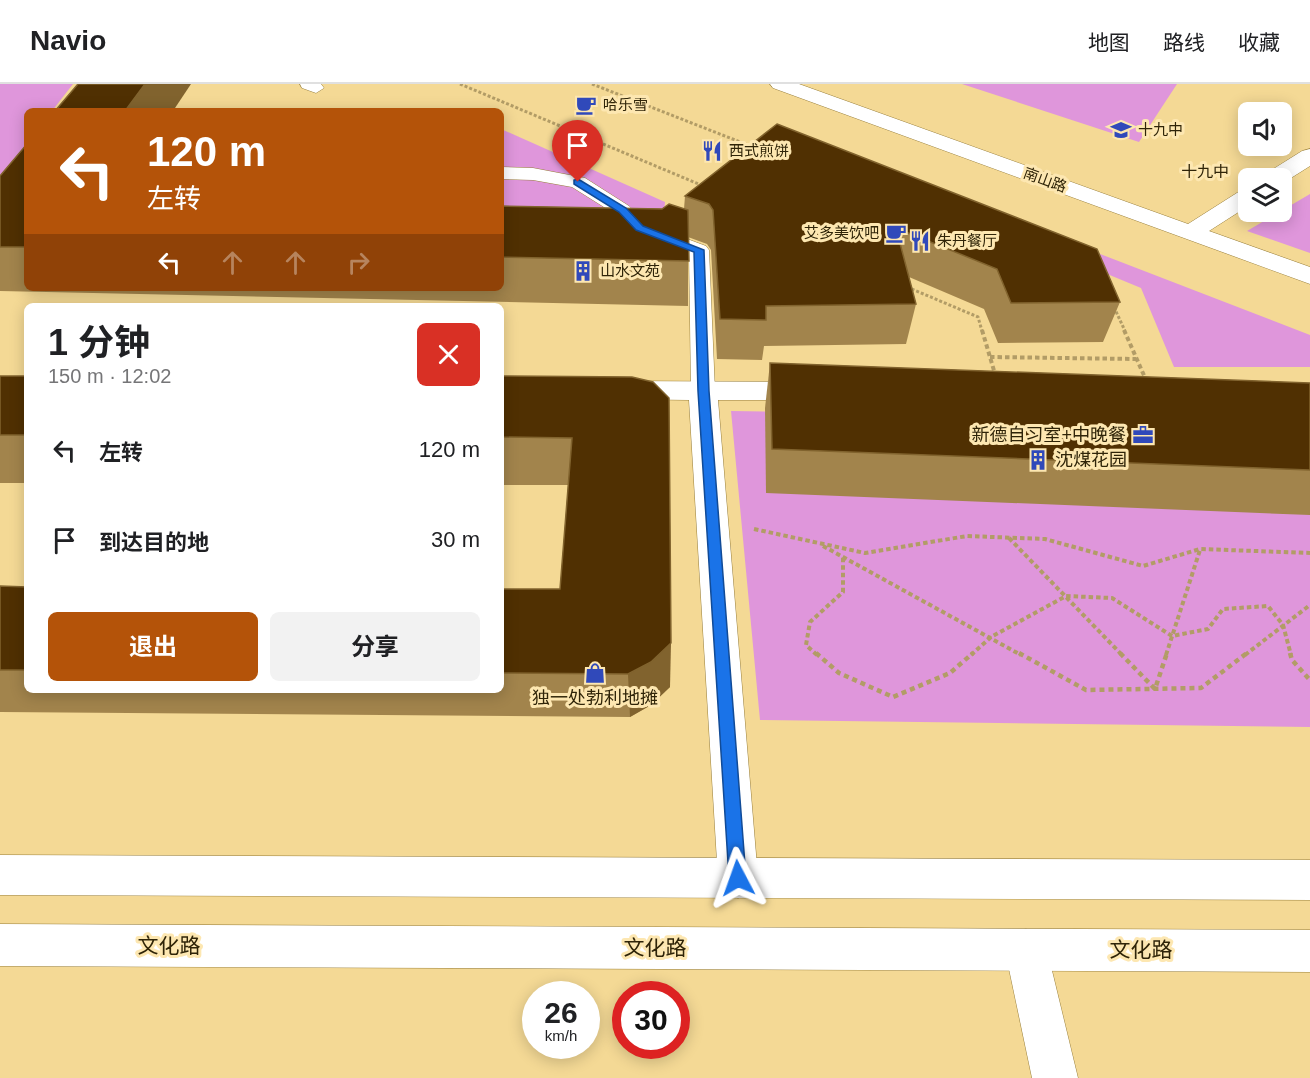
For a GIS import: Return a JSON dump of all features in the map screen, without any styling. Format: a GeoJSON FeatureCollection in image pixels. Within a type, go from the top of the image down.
{"type":"FeatureCollection","features":[{"type":"Feature","properties":{"kind":"main road","name":"南山路"},"geometry":{"type":"LineString","coordinates":[[780,84],[1310,276]]}},
{"type":"Feature","properties":{"kind":"main road"},"geometry":{"type":"LineString","coordinates":[[1291,168],[1310,156]]}},
{"type":"Feature","properties":{"kind":"main road"},"geometry":{"type":"LineString","coordinates":[[1190,233],[1238,202]]}},
{"type":"Feature","properties":{"kind":"main road"},"geometry":{"type":"LineString","coordinates":[[596,390],[834,391]]}},
{"type":"Feature","properties":{"kind":"main road"},"geometry":{"type":"LineString","coordinates":[[703,391],[738,878]]}},
{"type":"Feature","properties":{"kind":"main road"},"geometry":{"type":"LineString","coordinates":[[0,875],[1310,880]]}},
{"type":"Feature","properties":{"kind":"main road","name":"文化路"},"geometry":{"type":"LineString","coordinates":[[0,945],[1310,951]]}},
{"type":"Feature","properties":{"kind":"main road"},"geometry":{"type":"LineString","coordinates":[[1026,950],[1055,1078]]}},
{"type":"Feature","properties":{"kind":"lane"},"geometry":{"type":"LineString","coordinates":[[504,173],[533,174],[578,182],[622,210],[640,228],[699,250],[703,391]]}},
{"type":"Feature","properties":{"kind":"path"},"geometry":{"type":"LineString","coordinates":[[460,84],[699,186],[708,180]]}},
{"type":"Feature","properties":{"kind":"path"},"geometry":{"type":"LineString","coordinates":[[592,84],[754,147],[744,154]]}},
{"type":"Feature","properties":{"kind":"path"},"geometry":{"type":"LineString","coordinates":[[903,285],[978,317],[998,384]]}},
{"type":"Feature","properties":{"kind":"path"},"geometry":{"type":"LineString","coordinates":[[1111,298],[1148,385]]}},
{"type":"Feature","properties":{"kind":"path"},"geometry":{"type":"LineString","coordinates":[[990,357],[1137,359]]}},
{"type":"Feature","properties":{"kind":"path"},"geometry":{"type":"LineString","coordinates":[[712,519],[865,554],[967,536],[1045,539],[1143,566],[1200,549],[1310,554]]}},
{"type":"Feature","properties":{"kind":"path"},"geometry":{"type":"LineString","coordinates":[[1009,537],[1155,688]]}},
{"type":"Feature","properties":{"kind":"path"},"geometry":{"type":"LineString","coordinates":[[819,543],[1086,690],[1201,688],[1310,605]]}},
{"type":"Feature","properties":{"kind":"path"},"geometry":{"type":"LineString","coordinates":[[1155,688],[1200,549]]}},
{"type":"Feature","properties":{"kind":"path"},"geometry":{"type":"LineString","coordinates":[[843,556],[843,592],[810,622],[806,645],[839,673],[893,697],[950,673],[991,638],[1066,596],[1112,598],[1172,636],[1208,629],[1223,609],[1268,606],[1283,626],[1292,660],[1310,680]]}},
{"type":"Feature","properties":{"kind":"shaded area"},"geometry":{"type":"Polygon","coordinates":[[[0,84],[73,84],[54,108],[24,108],[24,148],[0,179],[0,84]]]}},
{"type":"Feature","properties":{"kind":"shaded area"},"geometry":{"type":"Polygon","coordinates":[[[962,84],[1177,84],[1139,142],[962,84]]]}},
{"type":"Feature","properties":{"kind":"shaded area"},"geometry":{"type":"Polygon","coordinates":[[[504,130],[665,202],[660,248],[504,243],[504,130]]]}},
{"type":"Feature","properties":{"kind":"shaded area"},"geometry":{"type":"Polygon","coordinates":[[[1310,194],[1310,253],[1247,231],[1262,222],[1292,222],[1292,205],[1310,194]]]}},
{"type":"Feature","properties":{"kind":"shaded area"},"geometry":{"type":"Polygon","coordinates":[[[1082,247],[1310,335],[1310,367],[1174,367],[1141,288],[1071,259],[1082,247]]]}},
{"type":"Feature","properties":{"kind":"shaded area"},"geometry":{"type":"Polygon","coordinates":[[[731,411],[1310,421],[1310,727],[760,720],[731,411]]]}},
{"type":"Feature","properties":{"kind":"building"},"geometry":{"type":"Polygon","coordinates":[[[78,84],[145,84],[127,108],[58,108],[78,84]]]}},
{"type":"Feature","properties":{"kind":"building"},"geometry":{"type":"Polygon","coordinates":[[[777,124],[1097,249],[1120,302],[1011,303],[997,269],[896,228],[916,304],[766,306],[766,320],[720,319],[713,210],[709,204],[685,196],[777,124]]]}},
{"type":"Feature","properties":{"kind":"building"},"geometry":{"type":"Polygon","coordinates":[[[24,148],[24,247],[0,247],[0,176],[24,148]]]}},
{"type":"Feature","properties":{"kind":"building"},"geometry":{"type":"Polygon","coordinates":[[[669,204],[688,210],[689,261],[504,257],[504,206],[662,209],[669,204]]]}},
{"type":"Feature","properties":{"kind":"building"},"geometry":{"type":"Polygon","coordinates":[[[770,363],[1310,383],[1310,470],[772,449],[770,363]]]}},
{"type":"Feature","properties":{"kind":"building"},"geometry":{"type":"Polygon","coordinates":[[[0,376],[24,376],[24,435],[0,435],[0,376]]]}},
{"type":"Feature","properties":{"kind":"building"},"geometry":{"type":"Polygon","coordinates":[[[504,376],[632,377],[653,382],[669,398],[671,643],[651,662],[628,674],[504,673],[504,589],[560,589],[572,438],[504,437],[504,376]]]}},
{"type":"Feature","properties":{"kind":"building"},"geometry":{"type":"Polygon","coordinates":[[[0,586],[24,587],[24,670],[0,670],[0,586]]]}},
{"type":"Feature","properties":{"kind":"place","name":"哈乐雪"},"geometry":{"type":"Point","coordinates":[586,105]}},
{"type":"Feature","properties":{"kind":"place","name":"十九中"},"geometry":{"type":"Point","coordinates":[1121,130]}},
{"type":"Feature","properties":{"kind":"place","name":"西式煎饼"},"geometry":{"type":"Point","coordinates":[712,151]}},
{"type":"Feature","properties":{"kind":"place","name":"艾多美饮吧"},"geometry":{"type":"Point","coordinates":[896,233]}},
{"type":"Feature","properties":{"kind":"place","name":"朱丹餐厅"},"geometry":{"type":"Point","coordinates":[920,241]}},
{"type":"Feature","properties":{"kind":"place","name":"山水文苑"},"geometry":{"type":"Point","coordinates":[583,271]}},
{"type":"Feature","properties":{"kind":"place","name":"新德自习室+中晚餐"},"geometry":{"type":"Point","coordinates":[1143,435]}},
{"type":"Feature","properties":{"kind":"place","name":"沈煤花园"},"geometry":{"type":"Point","coordinates":[1038,460]}},
{"type":"Feature","properties":{"kind":"place","name":"独一处勃利地摊"},"geometry":{"type":"Point","coordinates":[595,673]}},
{"type":"Feature","properties":{"kind":"district","name":"十九中"},"geometry":{"type":"Point","coordinates":[1205,171]}},
{"type":"Feature","properties":{"kind":"route"},"geometry":{"type":"LineString","coordinates":[[578,182],[622,210],[640,228],[699,250],[703,391],[738,878]]}}]}
